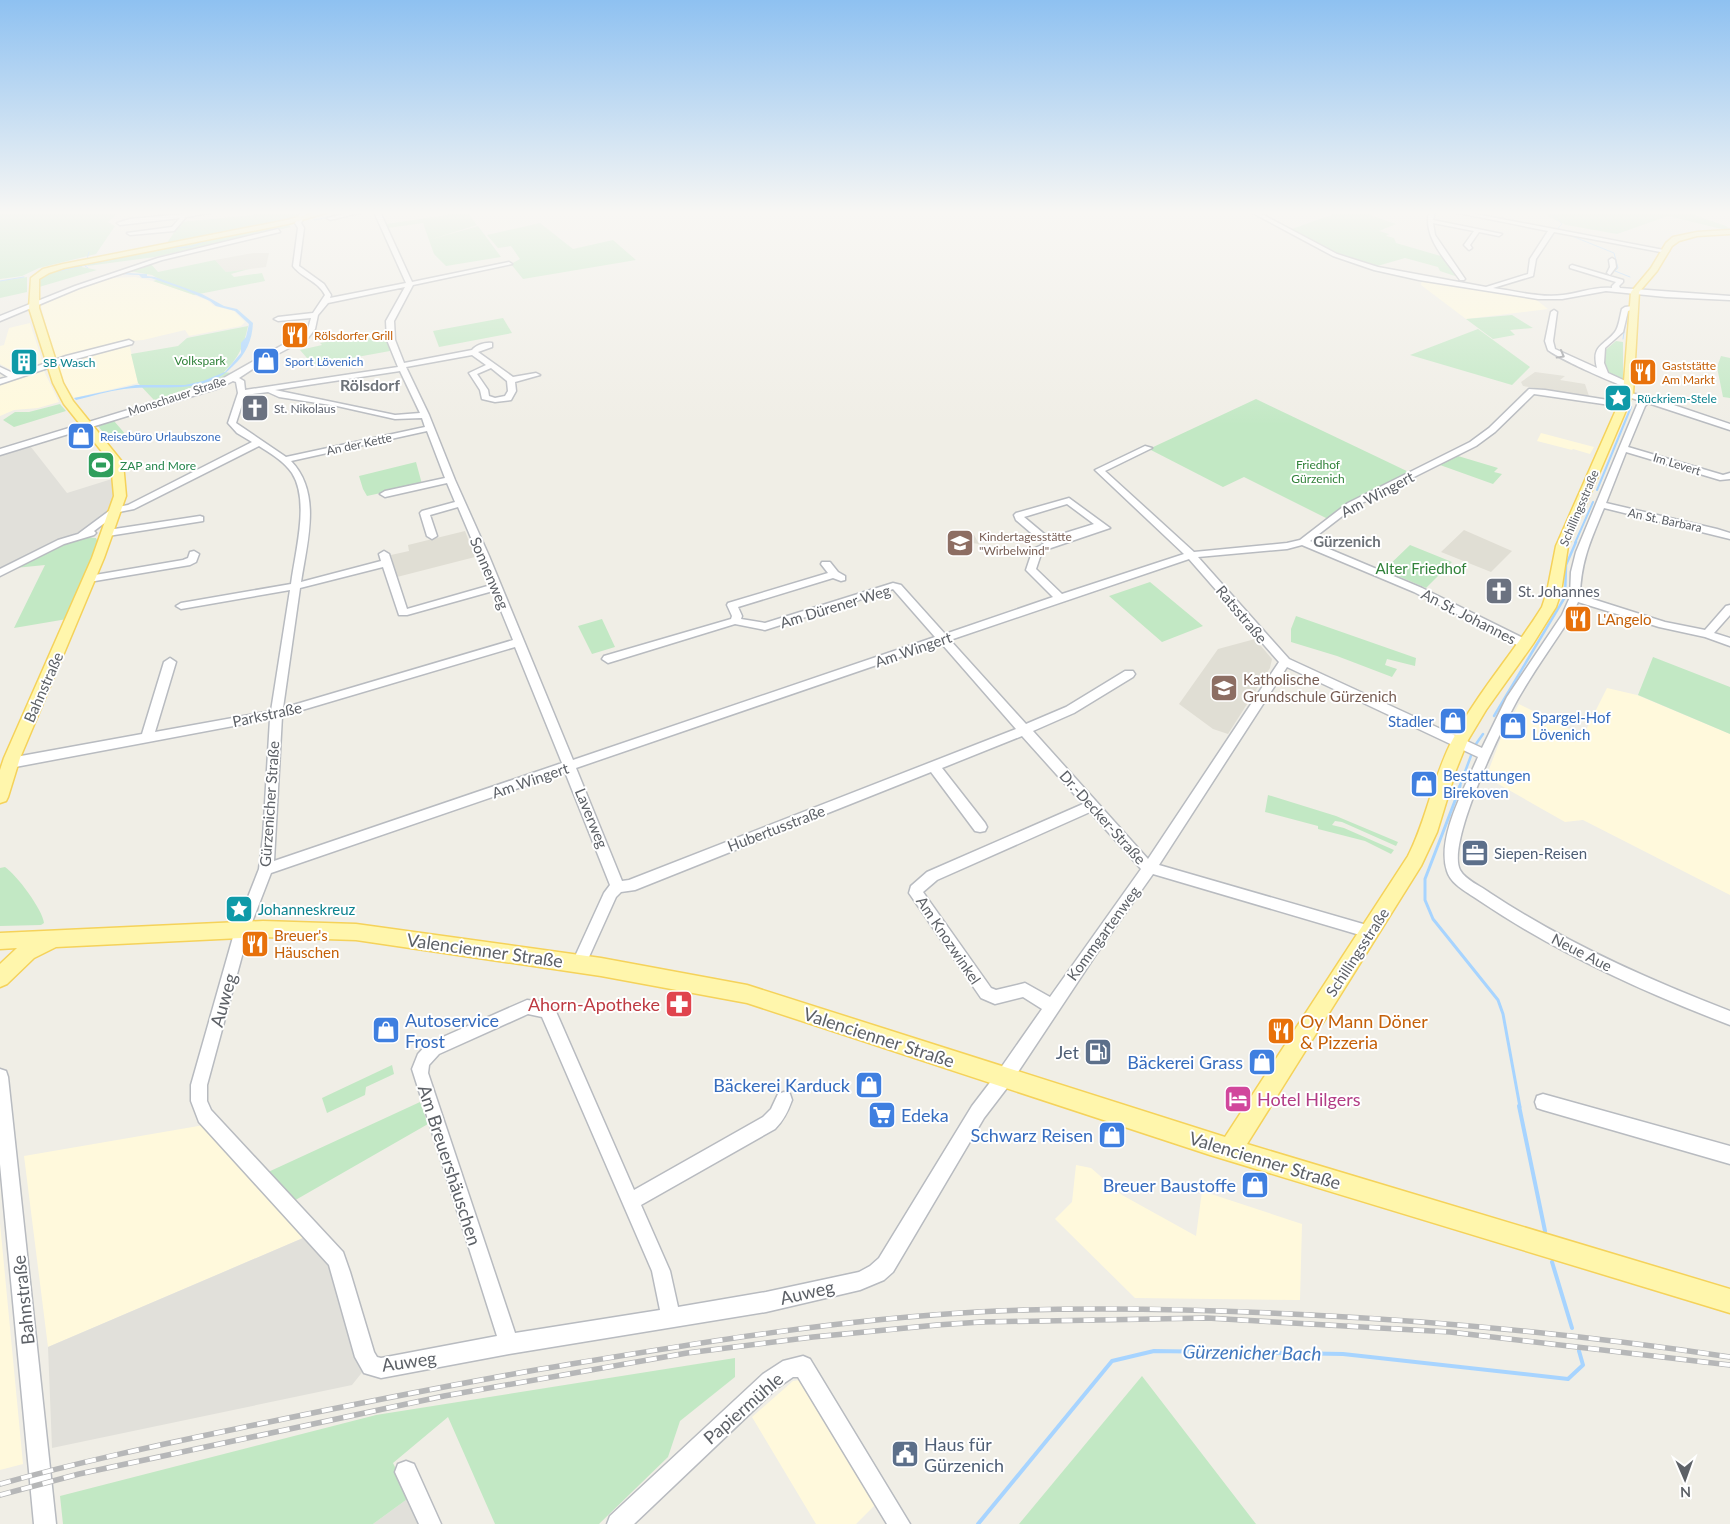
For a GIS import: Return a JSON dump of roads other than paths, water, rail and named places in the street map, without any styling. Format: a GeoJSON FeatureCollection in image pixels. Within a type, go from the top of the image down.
{"type":"FeatureCollection","features":[{"type":"Feature","properties":{"kind":"main road","name":"Bahnstraße"},"geometry":{"type":"LineString","coordinates":[[0,797],[10,763],[109,531],[116,510],[120,485],[117,463],[62,392],[51,365],[34,305],[36,283]]}},
{"type":"Feature","properties":{"kind":"main road","name":"Schillingsstraße"},"geometry":{"type":"LineString","coordinates":[[1230,1150],[1405,878],[1426,838],[1459,742],[1525,644],[1552,600],[1562,546],[1627,395],[1635,292],[1642,283]]}},
{"type":"Feature","properties":{"kind":"main road","name":"Valencienner Straße"},"geometry":{"type":"LineString","coordinates":[[0,941],[242,930],[356,932],[579,963],[747,994],[1230,1150],[1730,1301]]}},
{"type":"Feature","properties":{"kind":"main road"},"geometry":{"type":"LineString","coordinates":[[0,978],[16,959],[24,953],[58,938]]}},
{"type":"Feature","properties":{"kind":"street"},"geometry":{"type":"LineString","coordinates":[[0,319],[91,283]]}},
{"type":"Feature","properties":{"kind":"street"},"geometry":{"type":"LineString","coordinates":[[320,283],[328,294],[326,301],[414,283]]}},
{"type":"Feature","properties":{"kind":"street"},"geometry":{"type":"LineString","coordinates":[[1469,283],[1489,287],[1503,283]]}},
{"type":"Feature","properties":{"kind":"street"},"geometry":{"type":"LineString","coordinates":[[1469,283],[1538,297],[1562,297],[1599,289],[1730,298]]}},
{"type":"Feature","properties":{"kind":"street"},"geometry":{"type":"LineString","coordinates":[[1617,290],[1615,286],[1618,283]]}},
{"type":"Feature","properties":{"kind":"street","name":"Sonnenweg"},"geometry":{"type":"LineString","coordinates":[[410,284],[390,321],[391,340],[395,353],[425,415],[450,480],[519,642]]}},
{"type":"Feature","properties":{"kind":"street"},"geometry":{"type":"LineString","coordinates":[[1538,297],[1558,311],[1549,341],[1552,350],[1606,376],[1627,395],[1647,399],[1730,427]]}},
{"type":"Feature","properties":{"kind":"street","name":"Monschauer Straße"},"geometry":{"type":"LineString","coordinates":[[0,452],[186,395],[233,378],[265,357],[305,336],[311,329],[315,315],[326,301]]}},
{"type":"Feature","properties":{"kind":"street","name":"Schillingsstraße"},"geometry":{"type":"LineString","coordinates":[[1606,376],[1601,370],[1600,351],[1604,344],[1614,338],[1621,327],[1625,309],[1633,308]]}},
{"type":"Feature","properties":{"kind":"street"},"geometry":{"type":"LineString","coordinates":[[278,319],[315,315]]}},
{"type":"Feature","properties":{"kind":"street"},"geometry":{"type":"LineString","coordinates":[[1614,338],[1630,342]]}},
{"type":"Feature","properties":{"kind":"street"},"geometry":{"type":"LineString","coordinates":[[0,382],[129,342]]}},
{"type":"Feature","properties":{"kind":"street"},"geometry":{"type":"LineString","coordinates":[[233,378],[240,382],[242,393],[403,367],[474,352],[478,348],[490,345]]}},
{"type":"Feature","properties":{"kind":"street"},"geometry":{"type":"LineString","coordinates":[[474,352],[489,366],[502,372],[511,380],[512,392],[508,398],[495,400],[485,397],[484,390],[473,373],[489,366]]}},
{"type":"Feature","properties":{"kind":"street"},"geometry":{"type":"LineString","coordinates":[[0,369],[15,377]]}},
{"type":"Feature","properties":{"kind":"street"},"geometry":{"type":"LineString","coordinates":[[511,380],[536,375]]}},
{"type":"Feature","properties":{"kind":"street"},"geometry":{"type":"LineString","coordinates":[[270,389],[278,395],[336,404],[395,417],[425,415]]}},
{"type":"Feature","properties":{"kind":"street","name":"Am Wingert"},"geometry":{"type":"LineString","coordinates":[[266,869],[1191,555],[1287,546],[1303,542],[1351,505],[1473,444],[1492,430],[1532,391],[1627,395]]}},
{"type":"Feature","properties":{"kind":"street","name":"Gürzenicher Straße"},"geometry":{"type":"LineString","coordinates":[[242,393],[232,422],[239,430],[287,459],[295,468],[302,486],[306,509],[276,714],[272,758],[270,837],[266,869],[242,930]]}},
{"type":"Feature","properties":{"kind":"street","name":"Schillingsstraße"},"geometry":{"type":"LineString","coordinates":[[1451,862],[1450,849],[1458,818],[1485,754],[1514,697],[1567,615],[1575,597],[1576,572],[1581,552],[1641,405],[1647,399]]}},
{"type":"Feature","properties":{"kind":"street","name":"An der Kette"},"geometry":{"type":"LineString","coordinates":[[287,459],[430,428]]}},
{"type":"Feature","properties":{"kind":"street"},"geometry":{"type":"LineString","coordinates":[[0,573],[61,542],[83,534],[98,525],[116,510],[132,507],[259,442]]}},
{"type":"Feature","properties":{"kind":"street","name":"Ratsstraße"},"geometry":{"type":"LineString","coordinates":[[1148,448],[1100,470],[1191,555],[1284,662],[1459,742]]}},
{"type":"Feature","properties":{"kind":"street","name":"Im Levert"},"geometry":{"type":"LineString","coordinates":[[1623,448],[1723,478],[1730,476]]}},
{"type":"Feature","properties":{"kind":"street"},"geometry":{"type":"LineString","coordinates":[[385,494],[450,480]]}},
{"type":"Feature","properties":{"kind":"street"},"geometry":{"type":"LineString","coordinates":[[1049,543],[1019,518],[1019,515],[1069,501],[1105,528],[1049,543],[1038,550],[1031,570],[1060,599]]}},
{"type":"Feature","properties":{"kind":"street"},"geometry":{"type":"LineString","coordinates":[[432,536],[425,512],[460,504]]}},
{"type":"Feature","properties":{"kind":"street","name":"An St. Barbara"},"geometry":{"type":"LineString","coordinates":[[1600,504],[1636,515],[1695,525],[1730,536]]}},
{"type":"Feature","properties":{"kind":"street"},"geometry":{"type":"LineString","coordinates":[[83,534],[200,519]]}},
{"type":"Feature","properties":{"kind":"street","name":"An St. Johannes"},"geometry":{"type":"LineString","coordinates":[[1303,542],[1418,590],[1525,644]]}},
{"type":"Feature","properties":{"kind":"street"},"geometry":{"type":"LineString","coordinates":[[89,579],[186,563],[192,560],[194,554]]}},
{"type":"Feature","properties":{"kind":"street"},"geometry":{"type":"LineString","coordinates":[[181,606],[296,586],[385,558],[403,613],[496,587]]}},
{"type":"Feature","properties":{"kind":"street","name":"Am Dürener Weg"},"geometry":{"type":"LineString","coordinates":[[735,621],[738,616],[732,606],[838,576],[826,564]]}},
{"type":"Feature","properties":{"kind":"street","name":"Am Dürener Weg"},"geometry":{"type":"LineString","coordinates":[[608,660],[735,621],[765,627],[893,586],[900,589],[944,638]]}},
{"type":"Feature","properties":{"kind":"street"},"geometry":{"type":"LineString","coordinates":[[1575,597],[1663,625],[1707,634],[1730,642]]}},
{"type":"Feature","properties":{"kind":"street"},"geometry":{"type":"LineString","coordinates":[[1707,634],[1730,608]]}},
{"type":"Feature","properties":{"kind":"street","name":"Dr.-Decker-Straße"},"geometry":{"type":"LineString","coordinates":[[944,638],[1142,862],[1150,868],[1370,932]]}},
{"type":"Feature","properties":{"kind":"street","name":"Parkstraße"},"geometry":{"type":"LineString","coordinates":[[10,763],[148,736],[276,714],[519,642]]}},
{"type":"Feature","properties":{"kind":"street","name":"Laverweg"},"geometry":{"type":"LineString","coordinates":[[519,642],[571,766],[618,887]]}},
{"type":"Feature","properties":{"kind":"street"},"geometry":{"type":"LineString","coordinates":[[148,736],[170,662]]}},
{"type":"Feature","properties":{"kind":"street","name":"Kommgartenweg"},"geometry":{"type":"LineString","coordinates":[[1004,1078],[1051,1006],[1150,868],[1284,662]]}},
{"type":"Feature","properties":{"kind":"street","name":"Hubertusstraße"},"geometry":{"type":"LineString","coordinates":[[618,887],[630,886],[1025,730],[1070,710],[1129,674]]}},
{"type":"Feature","properties":{"kind":"street"},"geometry":{"type":"LineString","coordinates":[[1459,742],[1485,754]]}},
{"type":"Feature","properties":{"kind":"street"},"geometry":{"type":"LineString","coordinates":[[934,767],[980,827]]}},
{"type":"Feature","properties":{"kind":"street","name":"Am Knozwinkel"},"geometry":{"type":"LineString","coordinates":[[1051,1006],[1025,990],[994,997],[986,993],[916,893],[916,890],[932,876],[1092,806]]}},
{"type":"Feature","properties":{"kind":"street","name":"Neue Aue"},"geometry":{"type":"LineString","coordinates":[[1451,862],[1454,874],[1463,882],[1555,939],[1658,990],[1730,1018]]}},
{"type":"Feature","properties":{"kind":"street"},"geometry":{"type":"LineString","coordinates":[[579,963],[611,893],[618,887]]}},
{"type":"Feature","properties":{"kind":"street","name":"Auweg"},"geometry":{"type":"LineString","coordinates":[[242,930],[199,1085],[199,1101],[205,1116],[336,1259],[365,1357],[371,1366],[381,1368],[509,1344],[776,1300],[860,1281],[877,1273],[886,1265],[978,1112],[1004,1078]]}},
{"type":"Feature","properties":{"kind":"street","name":"Am Breuershäuschen"},"geometry":{"type":"LineString","coordinates":[[509,1344],[420,1073],[420,1066],[427,1054],[433,1049],[526,1007],[544,1008],[548,1012],[661,1271],[672,1317]]}},
{"type":"Feature","properties":{"kind":"street","name":"Bahnstraße"},"geometry":{"type":"LineString","coordinates":[[0,1077],[45,1524]]}},
{"type":"Feature","properties":{"kind":"street"},"geometry":{"type":"LineString","coordinates":[[630,1202],[769,1123],[778,1115],[784,1100]]}},
{"type":"Feature","properties":{"kind":"street"},"geometry":{"type":"LineString","coordinates":[[1543,1102],[1730,1155]]}},
{"type":"Feature","properties":{"kind":"street","name":"Papiermühle"},"geometry":{"type":"LineString","coordinates":[[618,1524],[770,1381],[790,1368],[803,1366],[899,1524]]}},
{"type":"Feature","properties":{"kind":"street"},"geometry":{"type":"LineString","coordinates":[[406,1472],[430,1524]]}},
{"type":"Feature","properties":{"kind":"water"},"geometry":{"type":"Polygon","coordinates":[[[166,283],[172,283],[202,294],[224,306],[237,309],[253,323],[250,341],[245,352],[233,366],[222,375],[209,382],[196,385],[124,389],[76,400],[74,398],[136,385],[185,385],[203,381],[225,372],[241,353],[241,343],[246,337],[249,324],[235,311],[216,306],[210,301],[166,283]]]}},
{"type":"Feature","properties":{"kind":"waterway","name":"Gürzenicher Bach"},"geometry":{"type":"LineString","coordinates":[[1623,339],[1627,312]]}},
{"type":"Feature","properties":{"kind":"waterway","name":"Gürzenicher Bach"},"geometry":{"type":"LineString","coordinates":[[1597,490],[1631,407]]}},
{"type":"Feature","properties":{"kind":"waterway","name":"Gürzenicher Bach"},"geometry":{"type":"LineString","coordinates":[[1575,543],[1593,502]]}},
{"type":"Feature","properties":{"kind":"waterway","name":"Gürzenicher Bach"},"geometry":{"type":"LineString","coordinates":[[1494,716],[1565,597],[1566,565],[1576,542]]}},
{"type":"Feature","properties":{"kind":"waterway","name":"Gürzenicher Bach"},"geometry":{"type":"LineString","coordinates":[[1476,744],[1483,734]]}},
{"type":"Feature","properties":{"kind":"waterway","name":"Gürzenicher Bach"},"geometry":{"type":"LineString","coordinates":[[1459,788],[1472,753]]}},
{"type":"Feature","properties":{"kind":"waterway","name":"Gürzenicher Bach"},"geometry":{"type":"LineString","coordinates":[[1458,793],[1425,879],[1425,900],[1433,919],[1498,1000],[1503,1014],[1520,1107]]}},
{"type":"Feature","properties":{"kind":"waterway","name":"Gürzenicher Bach"},"geometry":{"type":"LineString","coordinates":[[1519,1106],[1545,1231]]}},
{"type":"Feature","properties":{"kind":"waterway","name":"Gürzenicher Bach"},"geometry":{"type":"LineString","coordinates":[[1552,1262],[1572,1328]]}},
{"type":"Feature","properties":{"kind":"waterway","name":"Gürzenicher Bach"},"geometry":{"type":"LineString","coordinates":[[978,1524],[1112,1361],[1154,1351],[1343,1354],[1568,1379],[1583,1365],[1579,1351]]}},
{"type":"Feature","properties":{"kind":"railway"},"geometry":{"type":"LineString","coordinates":[[0,1484],[89,1461],[179,1441],[541,1369],[758,1334],[922,1316],[1019,1310],[1102,1309],[1227,1311],[1311,1315],[1521,1331],[1730,1357]]}},
{"type":"Feature","properties":{"kind":"railway"},"geometry":{"type":"LineString","coordinates":[[0,1495],[79,1474],[444,1396],[687,1353],[813,1337],[937,1325],[981,1322],[1207,1318],[1450,1332],[1730,1365]]}},
{"type":"Feature","properties":{"kind":"place","name":"Rölsdorfer Grill"},"geometry":{"type":"Point","coordinates":[295,335]}},
{"type":"Feature","properties":{"kind":"place","name":"Sport Lövenich"},"geometry":{"type":"Point","coordinates":[266,361]}},
{"type":"Feature","properties":{"kind":"place","name":"SB Wasch"},"geometry":{"type":"Point","coordinates":[24,362]}},
{"type":"Feature","properties":{"kind":"place","name":"Gaststätte Am Markt"},"geometry":{"type":"Point","coordinates":[1643,372]}},
{"type":"Feature","properties":{"kind":"place","name":"Rückriem-Stele"},"geometry":{"type":"Point","coordinates":[1618,398]}},
{"type":"Feature","properties":{"kind":"place","name":"St. Nikolaus"},"geometry":{"type":"Point","coordinates":[255,408]}},
{"type":"Feature","properties":{"kind":"place","name":"Reisebüro Urlaubszone"},"geometry":{"type":"Point","coordinates":[81,436]}},
{"type":"Feature","properties":{"kind":"place","name":"ZAP and More"},"geometry":{"type":"Point","coordinates":[101,465]}},
{"type":"Feature","properties":{"kind":"place","name":"Kindertagesstätte \"Wirbelwind\""},"geometry":{"type":"Point","coordinates":[960,543]}},
{"type":"Feature","properties":{"kind":"place","name":"St. Johannes"},"geometry":{"type":"Point","coordinates":[1499,591]}},
{"type":"Feature","properties":{"kind":"place","name":"L'Angelo"},"geometry":{"type":"Point","coordinates":[1578,619]}},
{"type":"Feature","properties":{"kind":"place","name":"Katholische Grundschule Gürzenich"},"geometry":{"type":"Point","coordinates":[1224,688]}},
{"type":"Feature","properties":{"kind":"place","name":"Stadler"},"geometry":{"type":"Point","coordinates":[1453,721]}},
{"type":"Feature","properties":{"kind":"place","name":"Spargel-Hof Lövenich"},"geometry":{"type":"Point","coordinates":[1513,726]}},
{"type":"Feature","properties":{"kind":"place","name":"Bestattungen Birekoven"},"geometry":{"type":"Point","coordinates":[1424,784]}},
{"type":"Feature","properties":{"kind":"place","name":"Siepen-Reisen"},"geometry":{"type":"Point","coordinates":[1475,853]}},
{"type":"Feature","properties":{"kind":"place","name":"Johanneskreuz"},"geometry":{"type":"Point","coordinates":[239,909]}},
{"type":"Feature","properties":{"kind":"place","name":"Breuer's Häuschen"},"geometry":{"type":"Point","coordinates":[255,944]}},
{"type":"Feature","properties":{"kind":"place","name":"Ahorn-Apotheke"},"geometry":{"type":"Point","coordinates":[679,1004]}},
{"type":"Feature","properties":{"kind":"place","name":"Autoservice Frost"},"geometry":{"type":"Point","coordinates":[386,1030]}},
{"type":"Feature","properties":{"kind":"place","name":"Oy Mann Döner & Pizzeria"},"geometry":{"type":"Point","coordinates":[1281,1031]}},
{"type":"Feature","properties":{"kind":"place","name":"Jet"},"geometry":{"type":"Point","coordinates":[1098,1052]}},
{"type":"Feature","properties":{"kind":"place","name":"Bäckerei Grass"},"geometry":{"type":"Point","coordinates":[1262,1062]}},
{"type":"Feature","properties":{"kind":"place","name":"Bäckerei Karduck"},"geometry":{"type":"Point","coordinates":[869,1085]}},
{"type":"Feature","properties":{"kind":"place","name":"Hotel Hilgers"},"geometry":{"type":"Point","coordinates":[1238,1099]}},
{"type":"Feature","properties":{"kind":"place","name":"Edeka"},"geometry":{"type":"Point","coordinates":[882,1115]}},
{"type":"Feature","properties":{"kind":"place","name":"Schwarz Reisen"},"geometry":{"type":"Point","coordinates":[1112,1135]}},
{"type":"Feature","properties":{"kind":"place","name":"Breuer Baustoffe"},"geometry":{"type":"Point","coordinates":[1255,1185]}},
{"type":"Feature","properties":{"kind":"place","name":"Haus für Gürzenich"},"geometry":{"type":"Point","coordinates":[905,1454]}},
{"type":"Feature","properties":{"kind":"district","name":"Rölsdorf"},"geometry":{"type":"Point","coordinates":[370,384]}},
{"type":"Feature","properties":{"kind":"district","name":"Gürzenich"},"geometry":{"type":"Point","coordinates":[1347,541]}},
{"type":"Feature","properties":{"kind":"park label","name":"Volkspark"},"geometry":{"type":"Point","coordinates":[200,360]}},
{"type":"Feature","properties":{"kind":"park label","name":"Friedhof Gürzenich"},"geometry":{"type":"Point","coordinates":[1318,471]}},
{"type":"Feature","properties":{"kind":"park label","name":"Alter Friedhof"},"geometry":{"type":"Point","coordinates":[1421,568]}}]}
